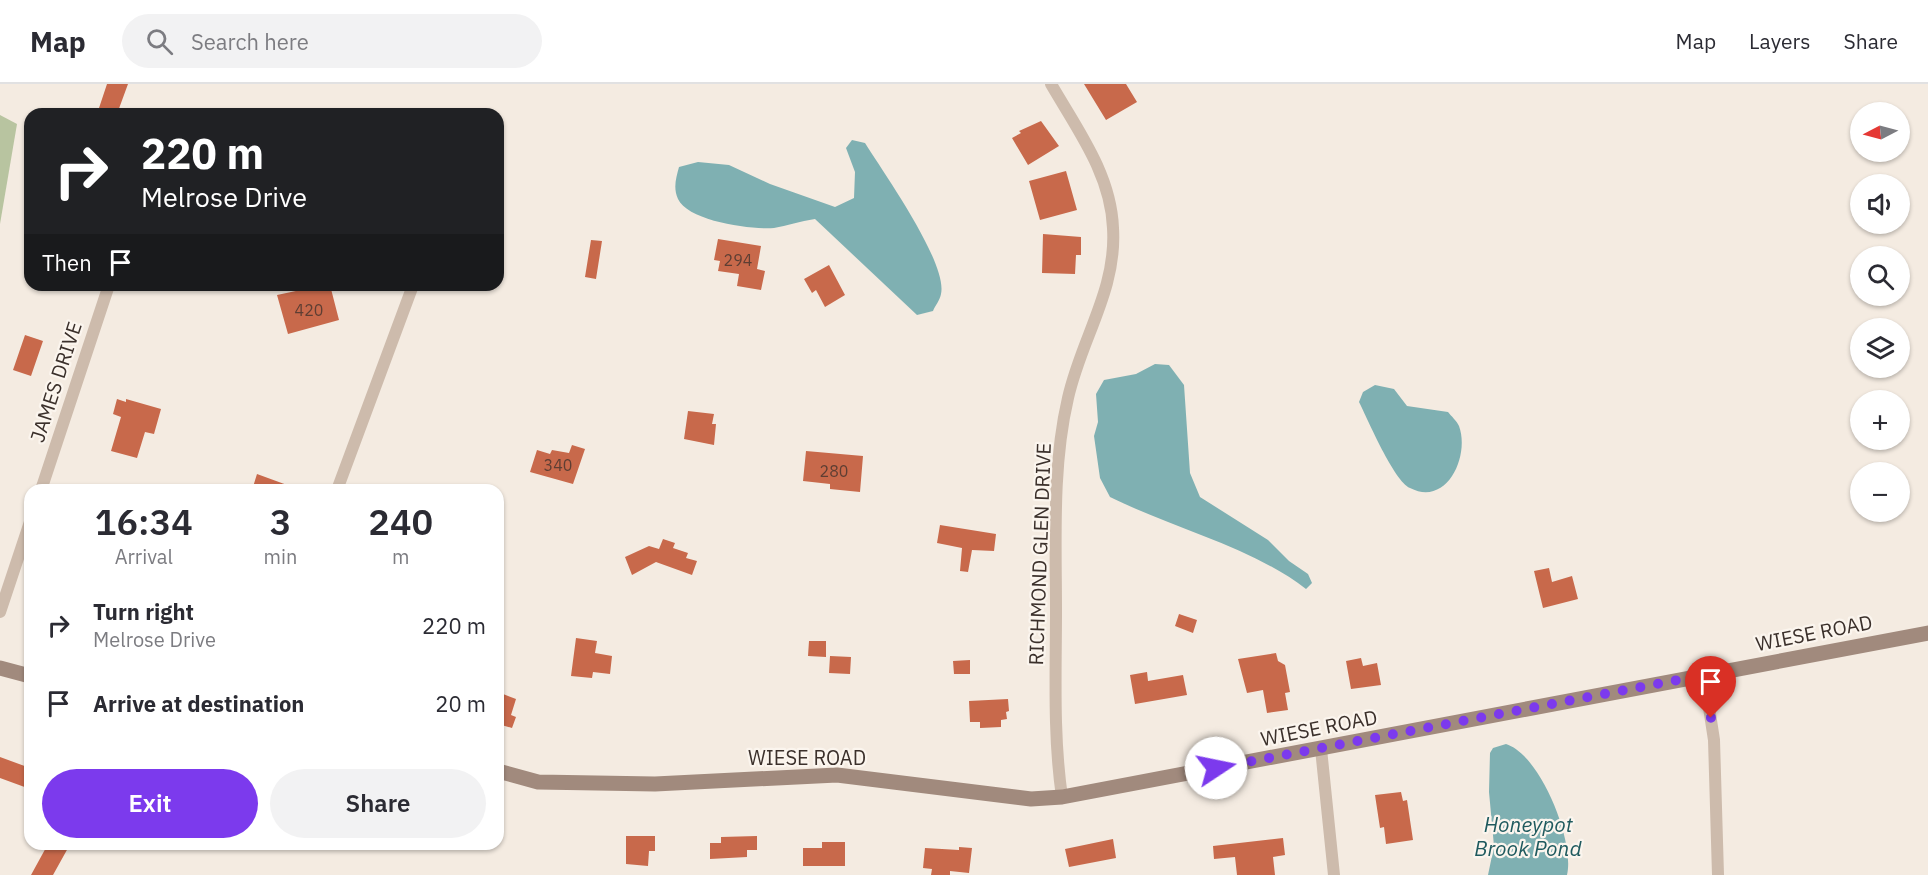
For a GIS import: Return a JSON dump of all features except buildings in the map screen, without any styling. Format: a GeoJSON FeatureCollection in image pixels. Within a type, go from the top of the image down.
{"type":"FeatureCollection","features":[{"type":"Feature","properties":{"kind":"street","name":"RICHMOND GLEN DRIVE"},"geometry":{"type":"LineString","coordinates":[[1051,84],[1092,153],[1108,192],[1113,228],[1113,262],[1106,291],[1075,370],[1067,399],[1059,465],[1056,706],[1058,771],[1062,796]]}},
{"type":"Feature","properties":{"kind":"street","name":"JAMES DRIVE"},"geometry":{"type":"LineString","coordinates":[[42,484],[107,291]]}},
{"type":"Feature","properties":{"kind":"street"},"geometry":{"type":"LineString","coordinates":[[339,484],[411,291]]}},
{"type":"Feature","properties":{"kind":"street"},"geometry":{"type":"LineString","coordinates":[[0,612],[24,540]]}},
{"type":"Feature","properties":{"kind":"street","name":"WIESE ROAD"},"geometry":{"type":"LineString","coordinates":[[504,773],[538,782],[646,784],[837,775],[1031,799],[1062,796],[1928,633]]}},
{"type":"Feature","properties":{"kind":"street"},"geometry":{"type":"LineString","coordinates":[[0,669],[24,675]]}},
{"type":"Feature","properties":{"kind":"street"},"geometry":{"type":"LineString","coordinates":[[1704,675],[1714,740],[1718,875]]}},
{"type":"Feature","properties":{"kind":"street"},"geometry":{"type":"LineString","coordinates":[[1321,749],[1334,875]]}},
{"type":"Feature","properties":{"kind":"green space"},"geometry":{"type":"Polygon","coordinates":[[[0,115],[17,124],[0,224],[0,115]]]}},
{"type":"Feature","properties":{"kind":"water"},"geometry":{"type":"Polygon","coordinates":[[[852,140],[865,143],[899,195],[935,261],[941,294],[933,311],[917,315],[815,219],[774,228],[736,226],[694,213],[684,207],[676,195],[679,167],[698,162],[729,165],[770,184],[835,207],[854,198],[855,172],[846,148],[852,140]]]}},
{"type":"Feature","properties":{"kind":"water"},"geometry":{"type":"Polygon","coordinates":[[[1155,364],[1169,365],[1184,385],[1190,473],[1200,497],[1268,540],[1289,561],[1308,574],[1312,583],[1306,589],[1262,562],[1237,550],[1110,497],[1100,478],[1094,436],[1098,422],[1096,394],[1104,380],[1136,374],[1155,364]]]}},
{"type":"Feature","properties":{"kind":"water"},"geometry":{"type":"Polygon","coordinates":[[[1375,385],[1394,389],[1407,406],[1448,412],[1457,422],[1462,438],[1461,451],[1458,464],[1445,485],[1435,491],[1423,492],[1410,488],[1397,474],[1359,402],[1363,392],[1375,385]]]}},
{"type":"Feature","properties":{"kind":"water","name":"Honeypot Brook Pond"},"geometry":{"type":"Polygon","coordinates":[[[1506,744],[1519,751],[1531,764],[1553,801],[1566,842],[1567,875],[1488,875],[1494,846],[1489,792],[1490,753],[1493,748],[1506,744]]]}},
{"type":"Feature","properties":{"kind":"route"},"geometry":{"type":"LineString","coordinates":[[1216,768],[1704,675],[1711,718]]}}]}
